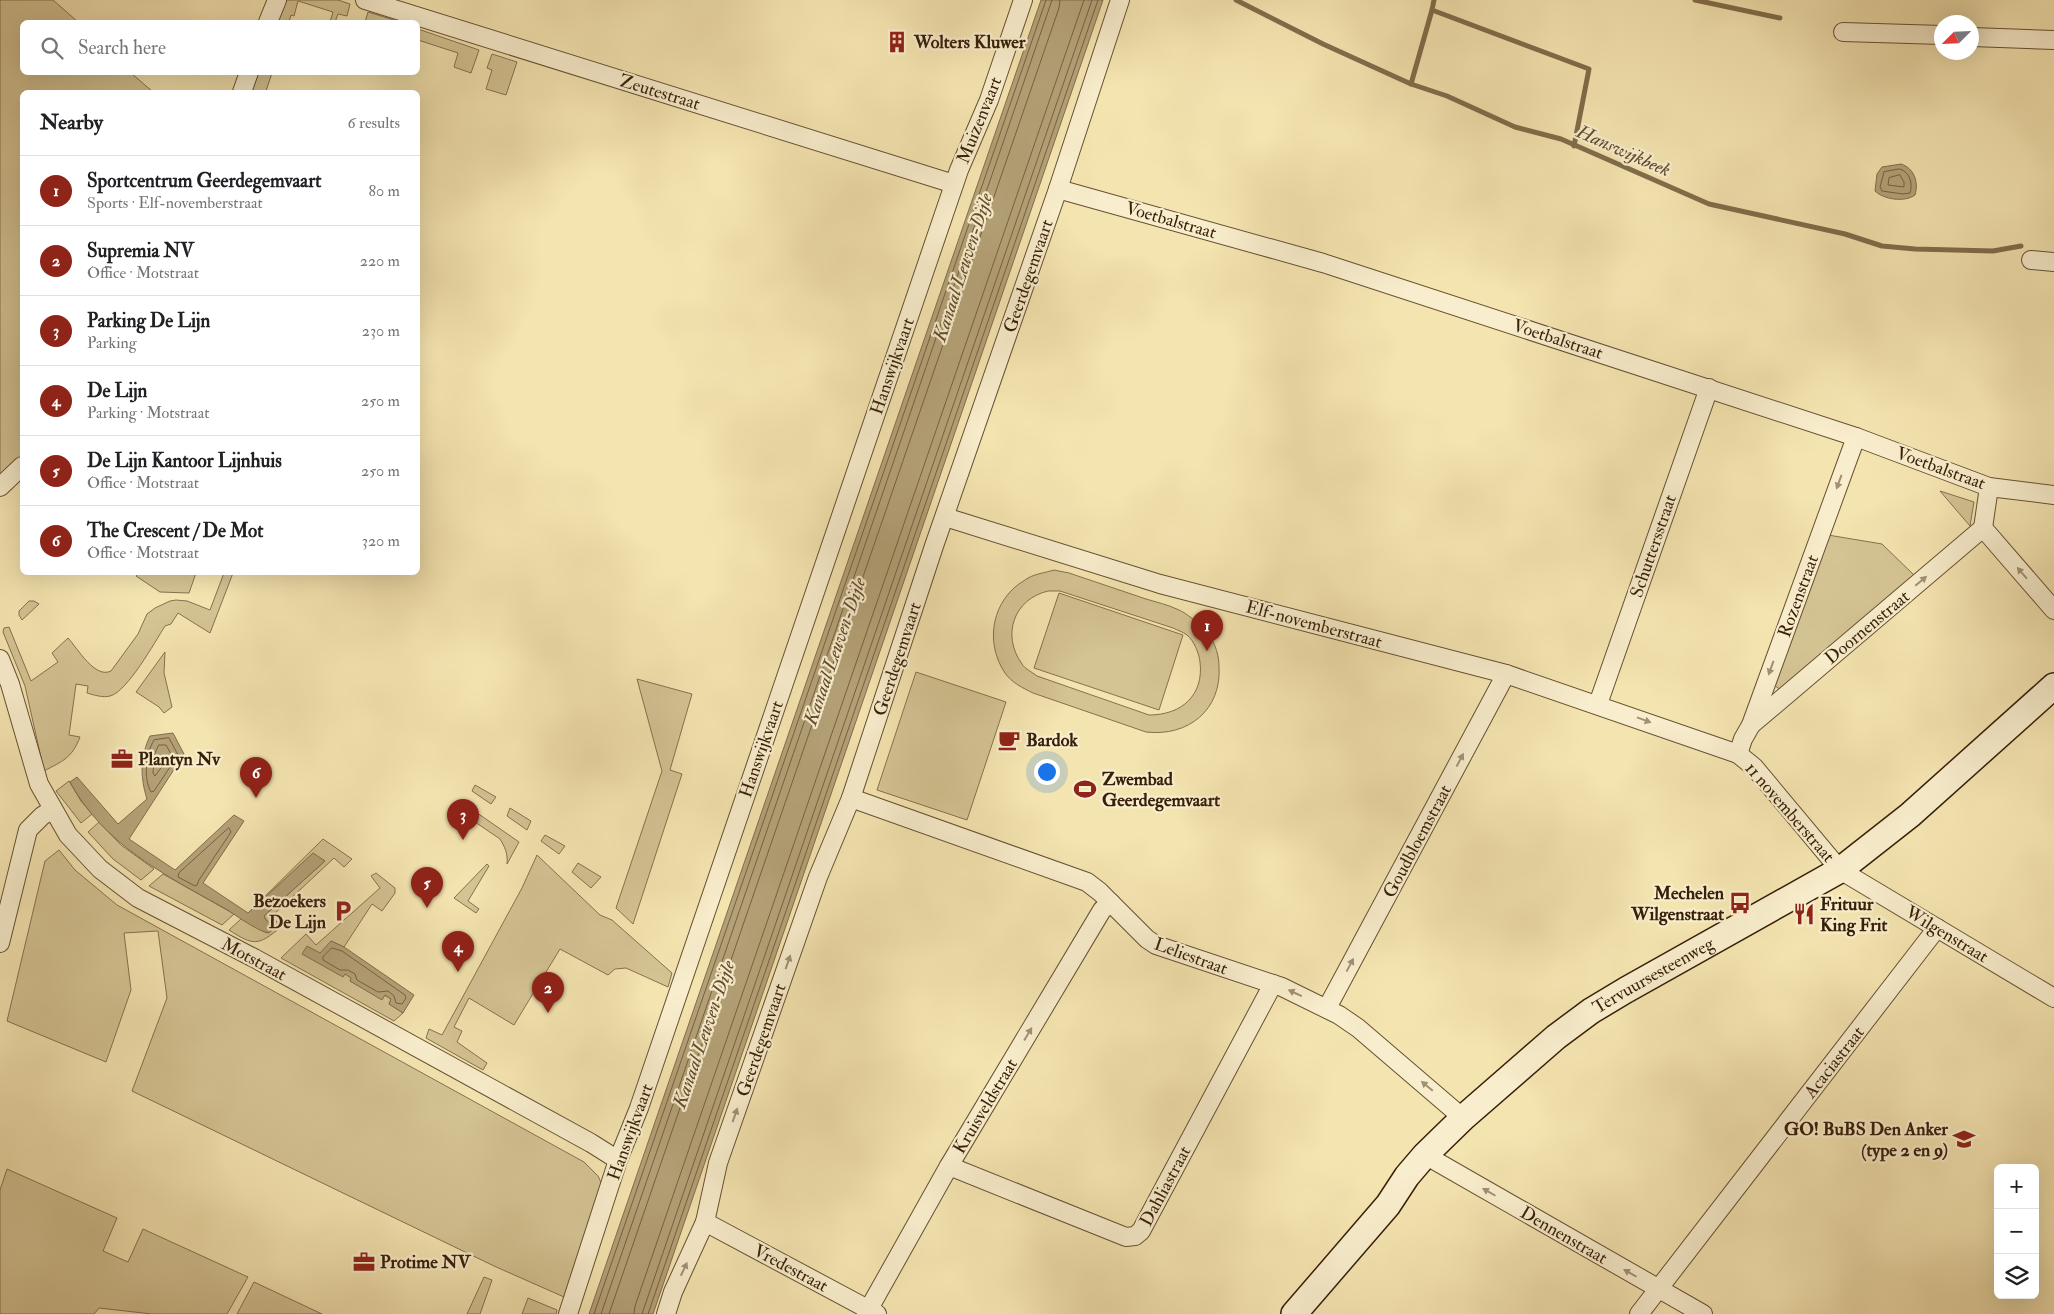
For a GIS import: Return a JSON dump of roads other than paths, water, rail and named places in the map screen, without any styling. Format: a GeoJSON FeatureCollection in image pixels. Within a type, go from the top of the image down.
{"type":"FeatureCollection","features":[{"type":"Feature","properties":{"kind":"street"},"geometry":{"type":"LineString","coordinates":[[269,20],[277,0]]}},
{"type":"Feature","properties":{"kind":"street","name":"Zeutestraat"},"geometry":{"type":"LineString","coordinates":[[366,0],[954,184]]}},
{"type":"Feature","properties":{"kind":"street","name":"Muizenvaart"},"geometry":{"type":"LineString","coordinates":[[954,184],[989,100],[1023,0]]}},
{"type":"Feature","properties":{"kind":"street","name":"Geerdegemvaart"},"geometry":{"type":"LineString","coordinates":[[666,1314],[673,1292],[705,1222],[718,1163],[818,877],[851,798],[1058,189],[1120,0]]}},
{"type":"Feature","properties":{"kind":"street"},"geometry":{"type":"LineString","coordinates":[[1843,32],[1934,36]]}},
{"type":"Feature","properties":{"kind":"street"},"geometry":{"type":"LineString","coordinates":[[1979,37],[2054,40]]}},
{"type":"Feature","properties":{"kind":"street"},"geometry":{"type":"LineString","coordinates":[[243,90],[248,75]]}},
{"type":"Feature","properties":{"kind":"street","name":"Hanswijkvaart"},"geometry":{"type":"LineString","coordinates":[[568,1314],[618,1160],[639,1108],[954,184]]}},
{"type":"Feature","properties":{"kind":"street","name":"Voetbalstraat"},"geometry":{"type":"LineString","coordinates":[[1058,189],[1323,263],[1856,437],[1989,487],[2054,495]]}},
{"type":"Feature","properties":{"kind":"street"},"geometry":{"type":"LineString","coordinates":[[2030,260],[2054,262]]}},
{"type":"Feature","properties":{"kind":"street","name":"Schuttersstraat"},"geometry":{"type":"LineString","coordinates":[[1598,704],[1709,388]]}},
{"type":"Feature","properties":{"kind":"street","name":"Rozenstraat"},"geometry":{"type":"LineString","coordinates":[[1738,754],[1743,739],[1751,725],[1856,437]]}},
{"type":"Feature","properties":{"kind":"street"},"geometry":{"type":"LineString","coordinates":[[0,487],[20,468]]}},
{"type":"Feature","properties":{"kind":"street"},"geometry":{"type":"LineString","coordinates":[[1989,487],[1983,528],[2054,610]]}},
{"type":"Feature","properties":{"kind":"street","name":"Elf-novemberstraat"},"geometry":{"type":"LineString","coordinates":[[945,517],[1160,584],[1506,674],[1598,704]]}},
{"type":"Feature","properties":{"kind":"street","name":"Doornenstraat"},"geometry":{"type":"LineString","coordinates":[[1751,725],[1983,528]]}},
{"type":"Feature","properties":{"kind":"street","name":"Motstraat"},"geometry":{"type":"LineString","coordinates":[[0,659],[10,684],[39,784],[68,835],[100,869],[138,898],[254,958],[591,1142],[618,1160]]}},
{"type":"Feature","properties":{"kind":"street","name":"Goudbloemstraat"},"geometry":{"type":"LineString","coordinates":[[1327,1008],[1506,674]]}},
{"type":"Feature","properties":{"kind":"street","name":"Tervuursesteenweg"},"geometry":{"type":"LineString","coordinates":[[1294,1314],[1388,1205],[1407,1176],[1425,1156],[1463,1118],[1556,1037],[1591,1012],[1840,870],[1910,815],[2054,686]]}},
{"type":"Feature","properties":{"kind":"street","name":"11 novemberstraat"},"geometry":{"type":"LineString","coordinates":[[1598,704],[1738,754],[1754,767],[1840,870]]}},
{"type":"Feature","properties":{"kind":"street","name":"Leliestraat"},"geometry":{"type":"LineString","coordinates":[[851,798],[1087,882],[1136,929],[1156,945],[1273,984],[1327,1008],[1358,1028],[1463,1118]]}},
{"type":"Feature","properties":{"kind":"street"},"geometry":{"type":"LineString","coordinates":[[0,943],[28,830],[42,816],[53,809]]}},
{"type":"Feature","properties":{"kind":"street","name":"Wilgenstraat"},"geometry":{"type":"LineString","coordinates":[[1840,870],[2054,998]]}},
{"type":"Feature","properties":{"kind":"street","name":"Kruisveldstraat"},"geometry":{"type":"LineString","coordinates":[[870,1312],[949,1166],[1102,910],[1111,903]]}},
{"type":"Feature","properties":{"kind":"street","name":"Acaciastraat"},"geometry":{"type":"LineString","coordinates":[[1639,1314],[1937,928]]}},
{"type":"Feature","properties":{"kind":"street","name":"Dahliastraat"},"geometry":{"type":"LineString","coordinates":[[949,1166],[1126,1237],[1135,1236],[1141,1231],[1273,984]]}},
{"type":"Feature","properties":{"kind":"street","name":"Dennenstraat"},"geometry":{"type":"LineString","coordinates":[[1425,1156],[1703,1314]]}},
{"type":"Feature","properties":{"kind":"street","name":"Vredestraat"},"geometry":{"type":"LineString","coordinates":[[705,1222],[870,1312]]}},
{"type":"Feature","properties":{"kind":"water","name":"Kanaal Leuven-Dijle"},"geometry":{"type":"Polygon","coordinates":[[[1041,0],[1103,0],[653,1314],[589,1314],[1041,0]]]}},
{"type":"Feature","properties":{"kind":"water"},"geometry":{"type":"Polygon","coordinates":[[[1901,164],[1909,169],[1914,176],[1916,181],[1915,195],[1905,199],[1894,199],[1883,196],[1875,191],[1877,174],[1882,167],[1901,164]]]}},
{"type":"Feature","properties":{"kind":"water"},"geometry":{"type":"Polygon","coordinates":[[[173,733],[184,754],[129,839],[175,870],[234,815],[244,821],[203,883],[248,913],[313,853],[325,861],[264,916],[275,927],[269,933],[253,926],[181,884],[118,841],[100,824],[70,782],[77,777],[118,824],[147,799],[142,767],[144,752],[150,736],[173,733]]]}},
{"type":"Feature","properties":{"kind":"water"},"geometry":{"type":"Polygon","coordinates":[[[331,941],[344,947],[414,995],[403,1013],[389,1004],[391,999],[385,995],[382,1000],[350,981],[351,978],[345,974],[343,977],[302,954],[307,946],[320,953],[331,941]]]}},
{"type":"Feature","properties":{"kind":"waterway","name":"Hanswijkbeek"},"geometry":{"type":"LineString","coordinates":[[1236,0],[1323,44],[1411,84],[1447,96],[1515,127],[1561,139],[1709,204],[1845,234],[1882,246],[1915,249],[1993,251],[2021,246]]}},
{"type":"Feature","properties":{"kind":"waterway"},"geometry":{"type":"LineString","coordinates":[[1432,10],[1434,0]]}},
{"type":"Feature","properties":{"kind":"waterway"},"geometry":{"type":"LineString","coordinates":[[1695,0],[1780,18]]}},
{"type":"Feature","properties":{"kind":"waterway"},"geometry":{"type":"LineString","coordinates":[[1411,84],[1432,10],[1589,69],[1574,146]]}},
{"type":"Feature","properties":{"kind":"place","name":"Wolters Kluwer"},"geometry":{"type":"Point","coordinates":[897,42]}},
{"type":"Feature","properties":{"kind":"place","name":"Sportcentrum Geerdegemvaart"},"geometry":{"type":"Point","coordinates":[1207,651]}},
{"type":"Feature","properties":{"kind":"place","name":"Bardok"},"geometry":{"type":"Point","coordinates":[1009,740]}},
{"type":"Feature","properties":{"kind":"place","name":"Plantyn Nv"},"geometry":{"type":"Point","coordinates":[122,759]}},
{"type":"Feature","properties":{"kind":"place","name":"Zwembad Geerdegemvaart"},"geometry":{"type":"Point","coordinates":[1085,789]}},
{"type":"Feature","properties":{"kind":"place","name":"The Crescent / De Mot"},"geometry":{"type":"Point","coordinates":[256,798]}},
{"type":"Feature","properties":{"kind":"place","name":"Parking De Lijn"},"geometry":{"type":"Point","coordinates":[463,840]}},
{"type":"Feature","properties":{"kind":"place","name":"Mechelen Wilgenstraat"},"geometry":{"type":"Point","coordinates":[1740,903]}},
{"type":"Feature","properties":{"kind":"place","name":"De Lijn Kantoor Lijnhuis"},"geometry":{"type":"Point","coordinates":[427,908]}},
{"type":"Feature","properties":{"kind":"place","name":"Bezoekers De Lijn"},"geometry":{"type":"Point","coordinates":[343,911]}},
{"type":"Feature","properties":{"kind":"place","name":"Frituur King Frit"},"geometry":{"type":"Point","coordinates":[1804,914]}},
{"type":"Feature","properties":{"kind":"place","name":"De Lijn"},"geometry":{"type":"Point","coordinates":[458,972]}},
{"type":"Feature","properties":{"kind":"place","name":"Supremia NV"},"geometry":{"type":"Point","coordinates":[548,1013]}},
{"type":"Feature","properties":{"kind":"place","name":"GO! BuBS Den Anker (type 2 en 9)"},"geometry":{"type":"Point","coordinates":[1964,1139]}},
{"type":"Feature","properties":{"kind":"place","name":"Protime NV"},"geometry":{"type":"Point","coordinates":[364,1262]}}]}
